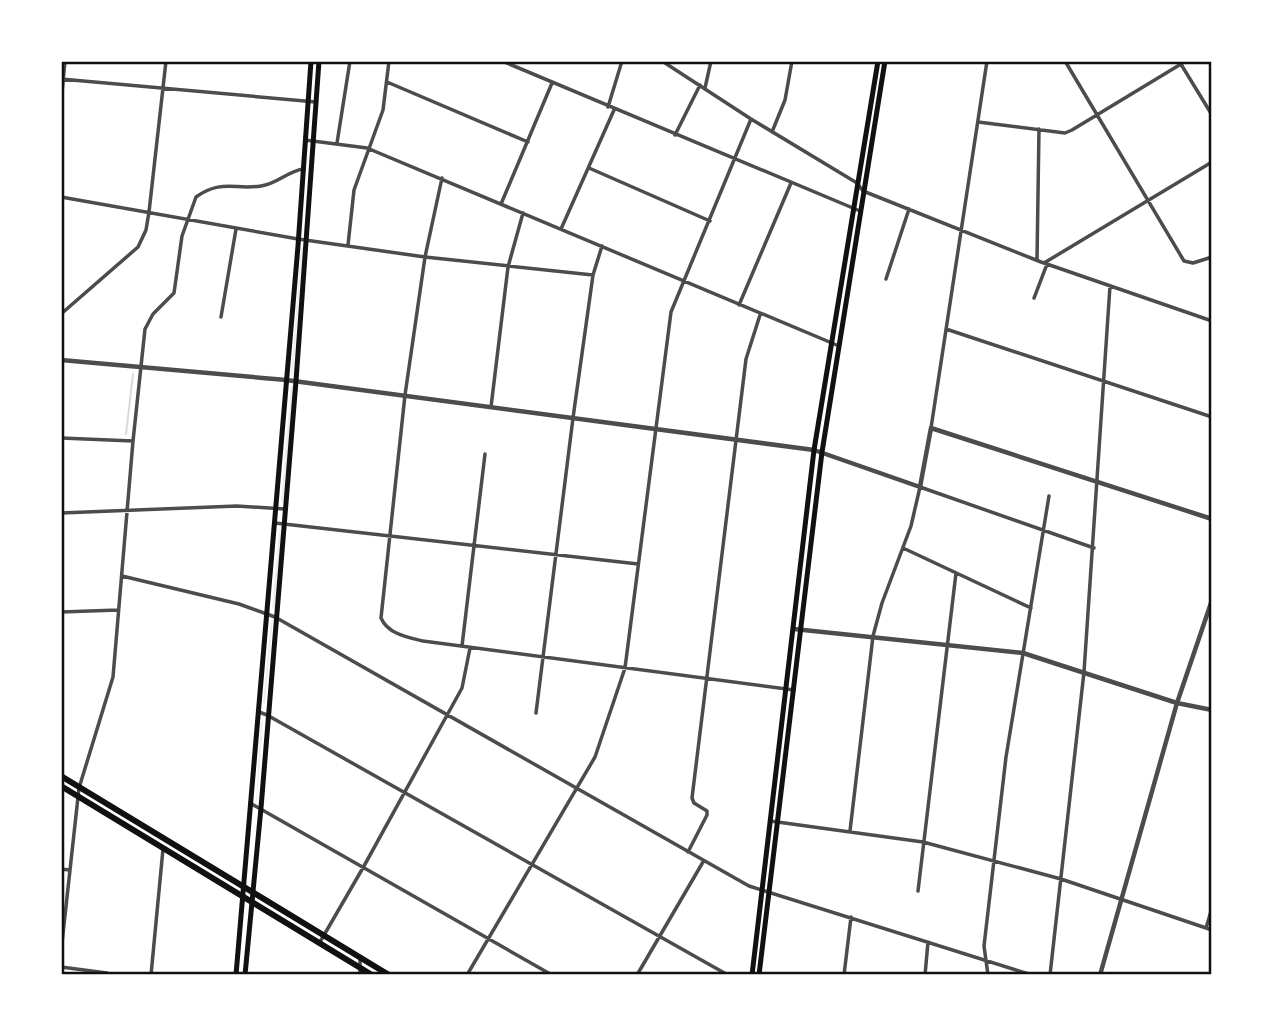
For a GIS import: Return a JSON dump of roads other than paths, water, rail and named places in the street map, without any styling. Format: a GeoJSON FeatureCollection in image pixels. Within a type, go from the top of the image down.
{"type":"FeatureCollection","features":[{"type":"Feature","properties":{"kind":"highway"},"geometry":{"type":"LineString","coordinates":[[61,776],[79,792],[163,849],[320,942],[360,971],[372,975]]}},
{"type":"Feature","properties":{"kind":"highway"},"geometry":{"type":"LineString","coordinates":[[61,786],[79,792],[243,885],[389,975]]}},
{"type":"Feature","properties":{"kind":"main road"},"geometry":{"type":"LineString","coordinates":[[245,975],[261,808],[275,507],[311,61]]}},
{"type":"Feature","properties":{"kind":"main road"},"geometry":{"type":"LineString","coordinates":[[236,975],[257,712],[284,524],[319,61]]}},
{"type":"Feature","properties":{"kind":"main road"},"geometry":{"type":"LineString","coordinates":[[752,975],[814,450],[878,61]]}},
{"type":"Feature","properties":{"kind":"main road"},"geometry":{"type":"LineString","coordinates":[[759,975],[822,452],[885,61]]}},
{"type":"Feature","properties":{"kind":"street"},"geometry":{"type":"LineString","coordinates":[[61,103],[65,61]]}},
{"type":"Feature","properties":{"kind":"street"},"geometry":{"type":"LineString","coordinates":[[61,314],[138,247],[146,230],[166,61]]}},
{"type":"Feature","properties":{"kind":"street"},"geometry":{"type":"LineString","coordinates":[[337,143],[350,61]]}},
{"type":"Feature","properties":{"kind":"street"},"geometry":{"type":"LineString","coordinates":[[348,246],[354,190],[383,110],[389,61]]}},
{"type":"Feature","properties":{"kind":"street"},"geometry":{"type":"LineString","coordinates":[[502,61],[860,211]]}},
{"type":"Feature","properties":{"kind":"street"},"geometry":{"type":"LineString","coordinates":[[514,66],[517,61]]}},
{"type":"Feature","properties":{"kind":"street"},"geometry":{"type":"LineString","coordinates":[[608,107],[622,61]]}},
{"type":"Feature","properties":{"kind":"street"},"geometry":{"type":"LineString","coordinates":[[663,61],[751,119],[857,183],[863,191],[1045,264],[1212,321]]}},
{"type":"Feature","properties":{"kind":"street"},"geometry":{"type":"LineString","coordinates":[[674,135],[703,87],[711,61]]}},
{"type":"Feature","properties":{"kind":"street"},"geometry":{"type":"LineString","coordinates":[[772,132],[783,106],[792,61]]}},
{"type":"Feature","properties":{"kind":"street"},"geometry":{"type":"LineString","coordinates":[[850,831],[873,636],[882,603],[903,548],[920,487],[988,61]]}},
{"type":"Feature","properties":{"kind":"street"},"geometry":{"type":"LineString","coordinates":[[1065,61],[1184,261],[1188,263],[1212,257]]}},
{"type":"Feature","properties":{"kind":"street"},"geometry":{"type":"LineString","coordinates":[[978,121],[1065,133],[1182,62],[1212,115]]}},
{"type":"Feature","properties":{"kind":"street"},"geometry":{"type":"LineString","coordinates":[[62,79],[316,102]]}},
{"type":"Feature","properties":{"kind":"street"},"geometry":{"type":"LineString","coordinates":[[387,82],[528,142]]}},
{"type":"Feature","properties":{"kind":"street"},"geometry":{"type":"LineString","coordinates":[[501,204],[552,83]]}},
{"type":"Feature","properties":{"kind":"street"},"geometry":{"type":"LineString","coordinates":[[561,229],[614,110]]}},
{"type":"Feature","properties":{"kind":"street"},"geometry":{"type":"LineString","coordinates":[[467,975],[596,757],[625,668],[671,312],[751,119]]}},
{"type":"Feature","properties":{"kind":"street"},"geometry":{"type":"LineString","coordinates":[[1037,260],[1039,129]]}},
{"type":"Feature","properties":{"kind":"street"},"geometry":{"type":"LineString","coordinates":[[305,140],[367,148],[839,346]]}},
{"type":"Feature","properties":{"kind":"street"},"geometry":{"type":"LineString","coordinates":[[1034,298],[1045,264],[1212,162]]}},
{"type":"Feature","properties":{"kind":"street"},"geometry":{"type":"LineString","coordinates":[[589,168],[710,221]]}},
{"type":"Feature","properties":{"kind":"street"},"geometry":{"type":"LineString","coordinates":[[61,953],[79,792],[111,688],[143,336],[148,321],[174,293],[179,248],[196,197],[211,188],[226,185],[261,186],[303,169]]}},
{"type":"Feature","properties":{"kind":"street"},"geometry":{"type":"LineString","coordinates":[[442,178],[425,257],[405,395],[381,618],[388,629],[402,636],[470,648],[794,690]]}},
{"type":"Feature","properties":{"kind":"street"},"geometry":{"type":"LineString","coordinates":[[739,305],[791,183]]}},
{"type":"Feature","properties":{"kind":"street"},"geometry":{"type":"LineString","coordinates":[[61,197],[298,239],[425,257],[593,275]]}},
{"type":"Feature","properties":{"kind":"street"},"geometry":{"type":"LineString","coordinates":[[886,279],[909,209]]}},
{"type":"Feature","properties":{"kind":"street"},"geometry":{"type":"LineString","coordinates":[[491,407],[508,267],[523,213]]}},
{"type":"Feature","properties":{"kind":"street"},"geometry":{"type":"LineString","coordinates":[[221,317],[236,228]]}},
{"type":"Feature","properties":{"kind":"street"},"geometry":{"type":"LineString","coordinates":[[536,713],[593,275],[602,246]]}},
{"type":"Feature","properties":{"kind":"street"},"geometry":{"type":"LineString","coordinates":[[1050,975],[1084,672],[1110,286]]}},
{"type":"Feature","properties":{"kind":"street"},"geometry":{"type":"LineString","coordinates":[[688,852],[707,815],[707,811],[694,803],[692,798],[746,359],[760,315]]}},
{"type":"Feature","properties":{"kind":"street"},"geometry":{"type":"LineString","coordinates":[[946,329],[1212,417]]}},
{"type":"Feature","properties":{"kind":"street"},"geometry":{"type":"LineString","coordinates":[[61,360],[286,380],[814,450],[1094,548]]}},
{"type":"Feature","properties":{"kind":"street"},"geometry":{"type":"LineString","coordinates":[[930,428],[1212,519]]}},
{"type":"Feature","properties":{"kind":"street"},"geometry":{"type":"LineString","coordinates":[[61,438],[133,441]]}},
{"type":"Feature","properties":{"kind":"street"},"geometry":{"type":"LineString","coordinates":[[462,646],[485,454]]}},
{"type":"Feature","properties":{"kind":"street"},"geometry":{"type":"LineString","coordinates":[[988,975],[984,946],[1006,757],[1049,496]]}},
{"type":"Feature","properties":{"kind":"street"},"geometry":{"type":"LineString","coordinates":[[61,513],[275,507],[285,509]]}},
{"type":"Feature","properties":{"kind":"street"},"geometry":{"type":"LineString","coordinates":[[274,523],[638,564]]}},
{"type":"Feature","properties":{"kind":"street"},"geometry":{"type":"LineString","coordinates":[[903,548],[1031,608]]}},
{"type":"Feature","properties":{"kind":"street"},"geometry":{"type":"LineString","coordinates":[[918,891],[956,573]]}},
{"type":"Feature","properties":{"kind":"street"},"geometry":{"type":"LineString","coordinates":[[122,576],[155,582],[271,615],[703,862],[761,891],[770,891],[1032,975]]}},
{"type":"Feature","properties":{"kind":"street"},"geometry":{"type":"LineString","coordinates":[[1100,975],[1177,703],[1212,600]]}},
{"type":"Feature","properties":{"kind":"street"},"geometry":{"type":"LineString","coordinates":[[61,612],[118,610]]}},
{"type":"Feature","properties":{"kind":"street"},"geometry":{"type":"LineString","coordinates":[[794,629],[1023,653],[1177,703],[1212,710]]}},
{"type":"Feature","properties":{"kind":"street"},"geometry":{"type":"LineString","coordinates":[[320,942],[365,866],[462,688],[470,648]]}},
{"type":"Feature","properties":{"kind":"street"},"geometry":{"type":"LineString","coordinates":[[257,712],[404,791],[727,975]]}},
{"type":"Feature","properties":{"kind":"street"},"geometry":{"type":"LineString","coordinates":[[250,803],[365,866],[552,975]]}},
{"type":"Feature","properties":{"kind":"street"},"geometry":{"type":"LineString","coordinates":[[770,821],[923,842],[1061,879],[1212,930]]}},
{"type":"Feature","properties":{"kind":"street"},"geometry":{"type":"LineString","coordinates":[[150,975],[163,849]]}},
{"type":"Feature","properties":{"kind":"street"},"geometry":{"type":"LineString","coordinates":[[637,975],[703,862]]}},
{"type":"Feature","properties":{"kind":"street"},"geometry":{"type":"LineString","coordinates":[[61,869],[69,870]]}},
{"type":"Feature","properties":{"kind":"street"},"geometry":{"type":"LineString","coordinates":[[1206,928],[1212,908]]}},
{"type":"Feature","properties":{"kind":"street"},"geometry":{"type":"LineString","coordinates":[[844,975],[851,917]]}},
{"type":"Feature","properties":{"kind":"street"},"geometry":{"type":"LineString","coordinates":[[925,975],[929,942]]}},
{"type":"Feature","properties":{"kind":"street"},"geometry":{"type":"LineString","coordinates":[[360,957],[360,971]]}},
{"type":"Feature","properties":{"kind":"street"},"geometry":{"type":"LineString","coordinates":[[61,967],[107,973]]}},
{"type":"Feature","properties":{"kind":"lane"},"geometry":{"type":"LineString","coordinates":[[107,973],[140,975]]}},
{"type":"Feature","properties":{"kind":"waterway"},"geometry":{"type":"LineString","coordinates":[[126,434],[133,374]]}}]}
